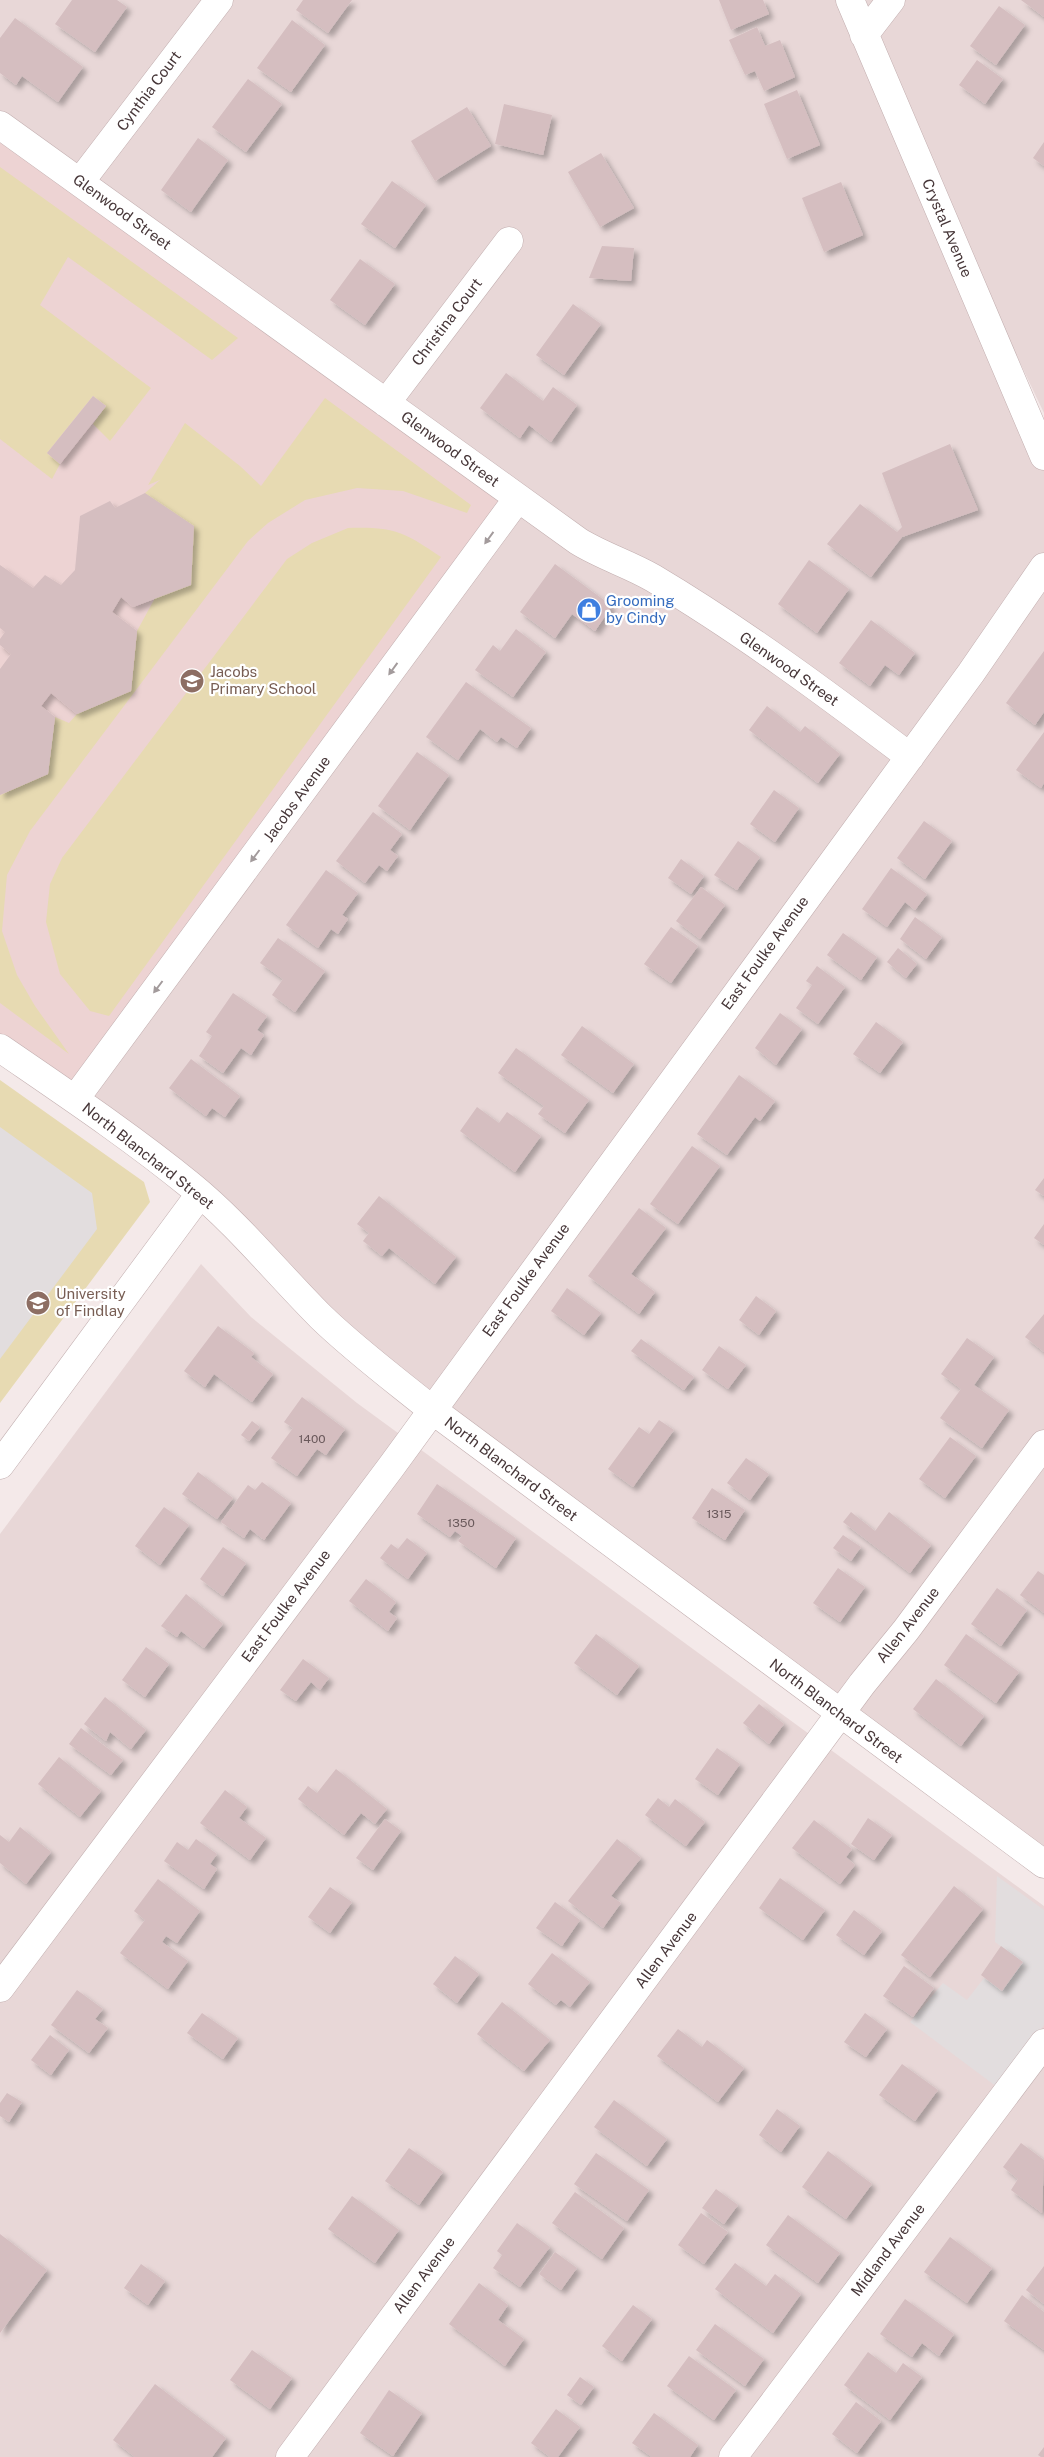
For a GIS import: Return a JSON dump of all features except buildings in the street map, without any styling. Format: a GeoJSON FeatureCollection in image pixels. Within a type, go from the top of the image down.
{"type":"FeatureCollection","features":[{"type":"Feature","properties":{"kind":"street","name":"Cynthia Court"},"geometry":{"type":"LineString","coordinates":[[80,182],[219,0]]}},
{"type":"Feature","properties":{"kind":"street","name":"Crystal Avenue"},"geometry":{"type":"LineString","coordinates":[[850,0],[1044,456]]}},
{"type":"Feature","properties":{"kind":"street"},"geometry":{"type":"LineString","coordinates":[[864,35],[890,0]]}},
{"type":"Feature","properties":{"kind":"street","name":"Glenwood Street"},"geometry":{"type":"LineString","coordinates":[[0,125],[600,555],[651,577],[727,626],[910,756]]}},
{"type":"Feature","properties":{"kind":"street","name":"Christina Court"},"geometry":{"type":"LineString","coordinates":[[386,403],[509,241]]}},
{"type":"Feature","properties":{"kind":"street","name":"Jacobs Avenue"},"geometry":{"type":"LineString","coordinates":[[74,1099],[518,498]]}},
{"type":"Feature","properties":{"kind":"street","name":"East Foulke Avenue"},"geometry":{"type":"LineString","coordinates":[[0,1988],[390,1467],[972,673],[1044,567]]}},
{"type":"Feature","properties":{"kind":"street","name":"North Blanchard Street"},"geometry":{"type":"LineString","coordinates":[[0,1048],[74,1099],[200,1194],[234,1226],[322,1318],[431,1409],[1044,1864]]}},
{"type":"Feature","properties":{"kind":"street"},"geometry":{"type":"LineString","coordinates":[[0,1465],[200,1194]]}},
{"type":"Feature","properties":{"kind":"street","name":"Allen Avenue"},"geometry":{"type":"LineString","coordinates":[[290,2457],[840,1714],[906,1630],[1044,1444]]}},
{"type":"Feature","properties":{"kind":"street","name":"Midland Avenue"},"geometry":{"type":"LineString","coordinates":[[733,2457],[1044,2043]]}},
{"type":"Feature","properties":{"kind":"shaded area"},"geometry":{"type":"Polygon","coordinates":[[[0,0],[1044,0],[1044,413],[872,52],[1044,456],[1044,1864],[431,1409],[234,1225],[0,1048],[0,0]]]}},
{"type":"Feature","properties":{"kind":"shaded area","name":"Jacobs Primary School"},"geometry":{"type":"Polygon","coordinates":[[[0,125],[518,498],[75,1099],[0,1048],[0,125]]]}},
{"type":"Feature","properties":{"kind":"shaded area"},"geometry":{"type":"Polygon","coordinates":[[[0,167],[238,338],[212,360],[68,257],[40,305],[151,388],[110,441],[93,424],[106,406],[93,396],[47,453],[60,464],[52,479],[0,439],[0,167]]]}},
{"type":"Feature","properties":{"kind":"shaded area"},"geometry":{"type":"Polygon","coordinates":[[[325,398],[471,505],[467,513],[403,491],[357,488],[305,500],[268,523],[248,541],[30,831],[7,875],[2,931],[17,975],[35,1006],[69,1054],[0,1003],[0,795],[48,774],[55,717],[69,723],[77,714],[131,691],[137,631],[155,598],[145,493],[160,480],[148,485],[185,423],[240,466],[261,486],[325,398]]]}},
{"type":"Feature","properties":{"kind":"shaded area"},"geometry":{"type":"Polygon","coordinates":[[[348,528],[377,528],[398,532],[417,541],[441,557],[109,1016],[90,1011],[60,974],[46,922],[50,884],[62,858],[287,559],[312,543],[348,528]]]}},
{"type":"Feature","properties":{"kind":"shaded area","name":"University of Findlay"},"geometry":{"type":"Polygon","coordinates":[[[0,1080],[144,1182],[150,1202],[0,1403],[0,1080]]]}},
{"type":"Feature","properties":{"kind":"shaded area"},"geometry":{"type":"Polygon","coordinates":[[[0,1127],[92,1193],[97,1229],[0,1359],[0,1127]]]}},
{"type":"Feature","properties":{"kind":"shaded area"},"geometry":{"type":"Polygon","coordinates":[[[201,1264],[251,1317],[357,1403],[1044,1906],[1044,2457],[0,2457],[0,1534],[201,1264]]]}},
{"type":"Feature","properties":{"kind":"shaded area"},"geometry":{"type":"Polygon","coordinates":[[[997,1876],[1044,1910],[1044,2025],[997,2087],[910,2022],[943,1983],[967,2000],[984,1978],[1002,1990],[1022,1962],[995,1942],[997,1876]]]}},
{"type":"Feature","properties":{"kind":"place","name":"Grooming by Cindy"},"geometry":{"type":"Point","coordinates":[589,610]}},
{"type":"Feature","properties":{"kind":"place","name":"Jacobs Primary School"},"geometry":{"type":"Point","coordinates":[192,681]}},
{"type":"Feature","properties":{"kind":"place","name":"University of Findlay"},"geometry":{"type":"Point","coordinates":[38,1303]}}]}
